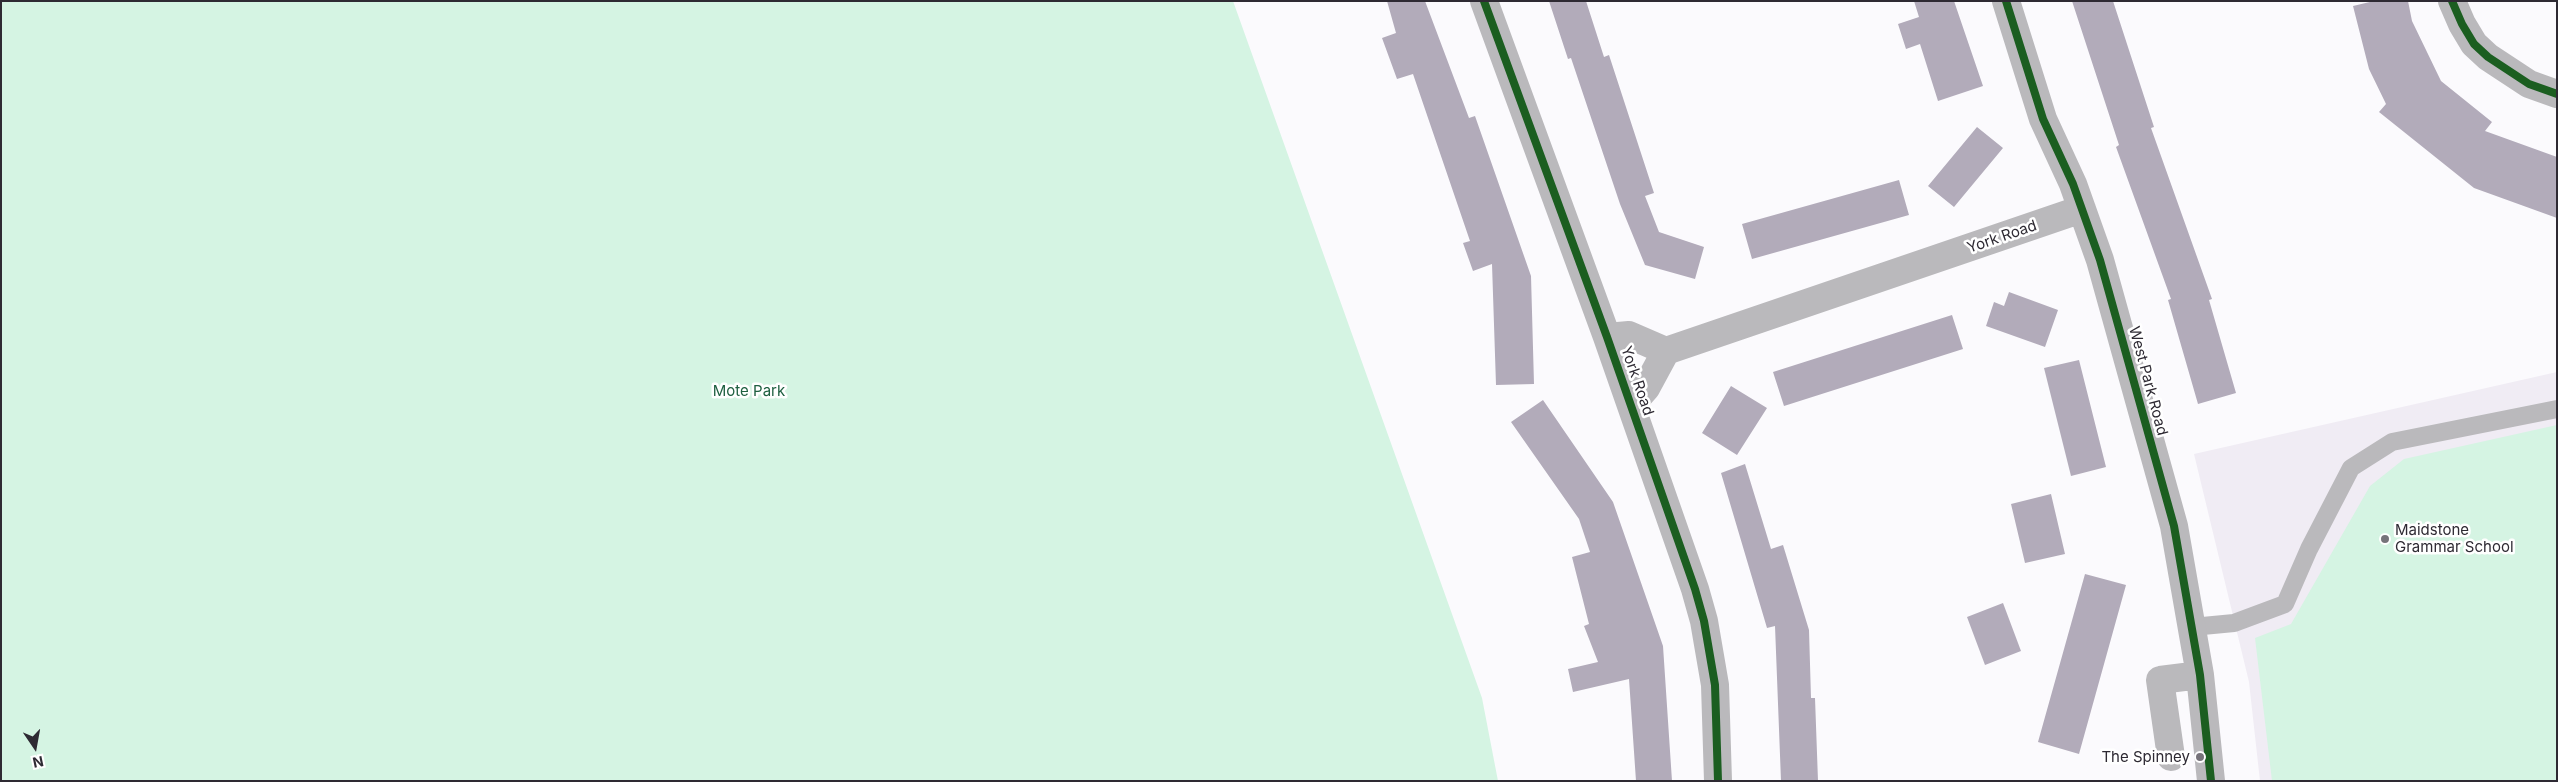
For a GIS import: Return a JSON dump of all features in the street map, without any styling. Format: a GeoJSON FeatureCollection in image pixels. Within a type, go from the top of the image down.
{"type":"FeatureCollection","features":[{"type":"Feature","properties":{"kind":"street","name":"York Road"},"geometry":{"type":"LineString","coordinates":[[1484,1],[1608,337],[1704,621],[1715,684],[1718,781]]}},
{"type":"Feature","properties":{"kind":"street","name":"West Park Road"},"geometry":{"type":"LineString","coordinates":[[2006,1],[2044,118],[2082,209],[2116,313],[2174,526],[2200,675],[2211,781]]}},
{"type":"Feature","properties":{"kind":"street"},"geometry":{"type":"LineString","coordinates":[[2452,1],[2462,24],[2474,44],[2488,57],[2529,84],[2557,94]]}},
{"type":"Feature","properties":{"kind":"street","name":"York Road"},"geometry":{"type":"LineString","coordinates":[[1608,337],[1629,335],[1666,351],[2082,209]]}},
{"type":"Feature","properties":{"kind":"street","name":"York Road"},"geometry":{"type":"LineString","coordinates":[[1631,405],[1646,388],[1666,351]]}},
{"type":"Feature","properties":{"kind":"street"},"geometry":{"type":"LineString","coordinates":[[2171,757],[2160,680],[2200,675]]}},
{"type":"Feature","properties":{"kind":"lane"},"geometry":{"type":"LineString","coordinates":[[2192,627],[2234,623],[2286,604],[2309,549],[2351,468],[2392,442],[2557,409]]}},
{"type":"Feature","properties":{"kind":"shaded area","name":"Maidstone Grammar School"},"geometry":{"type":"Polygon","coordinates":[[[2557,372],[2557,781],[2260,781],[2249,682],[2194,454],[2557,372]]]}},
{"type":"Feature","properties":{"kind":"green space","name":"Mote Park"},"geometry":{"type":"Polygon","coordinates":[[[1,1],[1233,1],[1482,698],[1498,781],[1,781],[1,1]]]}},
{"type":"Feature","properties":{"kind":"green space","name":"Maidstone Grammar School"},"geometry":{"type":"Polygon","coordinates":[[[2557,425],[2557,781],[2272,781],[2255,638],[2291,624],[2370,486],[2404,459],[2557,425]]]}},
{"type":"Feature","properties":{"kind":"building"},"geometry":{"type":"Polygon","coordinates":[[[1387,1],[1425,1],[1469,118],[1475,116],[1531,276],[1534,384],[1496,385],[1492,264],[1473,271],[1463,243],[1470,241],[1413,74],[1397,79],[1382,38],[1396,33],[1387,1]]]}},
{"type":"Feature","properties":{"kind":"building"},"geometry":{"type":"Polygon","coordinates":[[[1549,1],[1586,1],[1604,57],[1609,55],[1654,193],[1645,196],[1659,232],[1704,247],[1695,279],[1645,265],[1620,204],[1571,58],[1568,59],[1549,1]]]}},
{"type":"Feature","properties":{"kind":"building"},"geometry":{"type":"Polygon","coordinates":[[[1914,1],[1954,1],[1983,86],[1938,101],[1920,44],[1906,49],[1898,24],[1919,17],[1914,1]]]}},
{"type":"Feature","properties":{"kind":"building"},"geometry":{"type":"Polygon","coordinates":[[[2072,1],[2113,1],[2154,127],[2151,128],[2212,299],[2209,300],[2236,393],[2198,404],[2168,300],[2171,299],[2116,147],[2119,145],[2072,1]]]}},
{"type":"Feature","properties":{"kind":"building"},"geometry":{"type":"Polygon","coordinates":[[[2374,1],[2408,1],[2412,21],[2441,81],[2492,122],[2485,131],[2557,157],[2557,218],[2474,188],[2379,112],[2386,104],[2369,69],[2353,6],[2374,1]]]}},
{"type":"Feature","properties":{"kind":"building"},"geometry":{"type":"Polygon","coordinates":[[[1977,127],[2003,148],[1954,207],[1928,186],[1977,127]]]}},
{"type":"Feature","properties":{"kind":"building"},"geometry":{"type":"Polygon","coordinates":[[[1899,180],[1909,215],[1752,259],[1742,224],[1899,180]]]}},
{"type":"Feature","properties":{"kind":"building"},"geometry":{"type":"Polygon","coordinates":[[[2009,292],[2058,310],[2045,347],[1986,326],[1994,302],[2004,306],[2009,292]]]}},
{"type":"Feature","properties":{"kind":"building"},"geometry":{"type":"Polygon","coordinates":[[[1952,315],[1963,349],[1784,406],[1773,372],[1952,315]]]}},
{"type":"Feature","properties":{"kind":"building"},"geometry":{"type":"Polygon","coordinates":[[[2079,360],[2106,467],[2071,476],[2044,368],[2079,360]]]}},
{"type":"Feature","properties":{"kind":"building"},"geometry":{"type":"Polygon","coordinates":[[[1731,386],[1767,408],[1737,455],[1702,433],[1731,386]]]}},
{"type":"Feature","properties":{"kind":"building"},"geometry":{"type":"Polygon","coordinates":[[[1543,400],[1613,502],[1663,646],[1672,781],[1636,781],[1629,679],[1573,692],[1568,669],[1598,662],[1584,626],[1589,624],[1572,557],[1590,552],[1579,519],[1511,422],[1543,400]]]}},
{"type":"Feature","properties":{"kind":"building"},"geometry":{"type":"Polygon","coordinates":[[[1745,464],[1771,549],[1783,545],[1809,630],[1811,698],[1815,698],[1818,781],[1781,781],[1775,626],[1767,628],[1721,473],[1745,464]]]}},
{"type":"Feature","properties":{"kind":"building"},"geometry":{"type":"Polygon","coordinates":[[[2051,494],[2065,554],[2025,563],[2011,504],[2051,494]]]}},
{"type":"Feature","properties":{"kind":"building"},"geometry":{"type":"Polygon","coordinates":[[[2085,574],[2126,585],[2079,754],[2038,742],[2085,574]]]}},
{"type":"Feature","properties":{"kind":"building"},"geometry":{"type":"Polygon","coordinates":[[[2003,603],[2021,651],[1985,665],[1967,617],[2003,603]]]}},
{"type":"Feature","properties":{"kind":"cycle path"},"geometry":{"type":"LineString","coordinates":[[1484,1],[1607,337],[1695,589],[1704,621],[1715,685],[1718,781]]}},
{"type":"Feature","properties":{"kind":"cycle path"},"geometry":{"type":"LineString","coordinates":[[2006,1],[2043,119],[2073,184],[2100,260],[2174,526],[2200,675],[2211,781]]}},
{"type":"Feature","properties":{"kind":"cycle path"},"geometry":{"type":"LineString","coordinates":[[2452,1],[2462,24],[2474,44],[2488,57],[2529,84],[2557,94]]}},
{"type":"Feature","properties":{"kind":"place","name":"Maidstone Grammar School"},"geometry":{"type":"Point","coordinates":[2385,539]}},
{"type":"Feature","properties":{"kind":"place","name":"The Spinney"},"geometry":{"type":"Point","coordinates":[2200,757]}}]}
